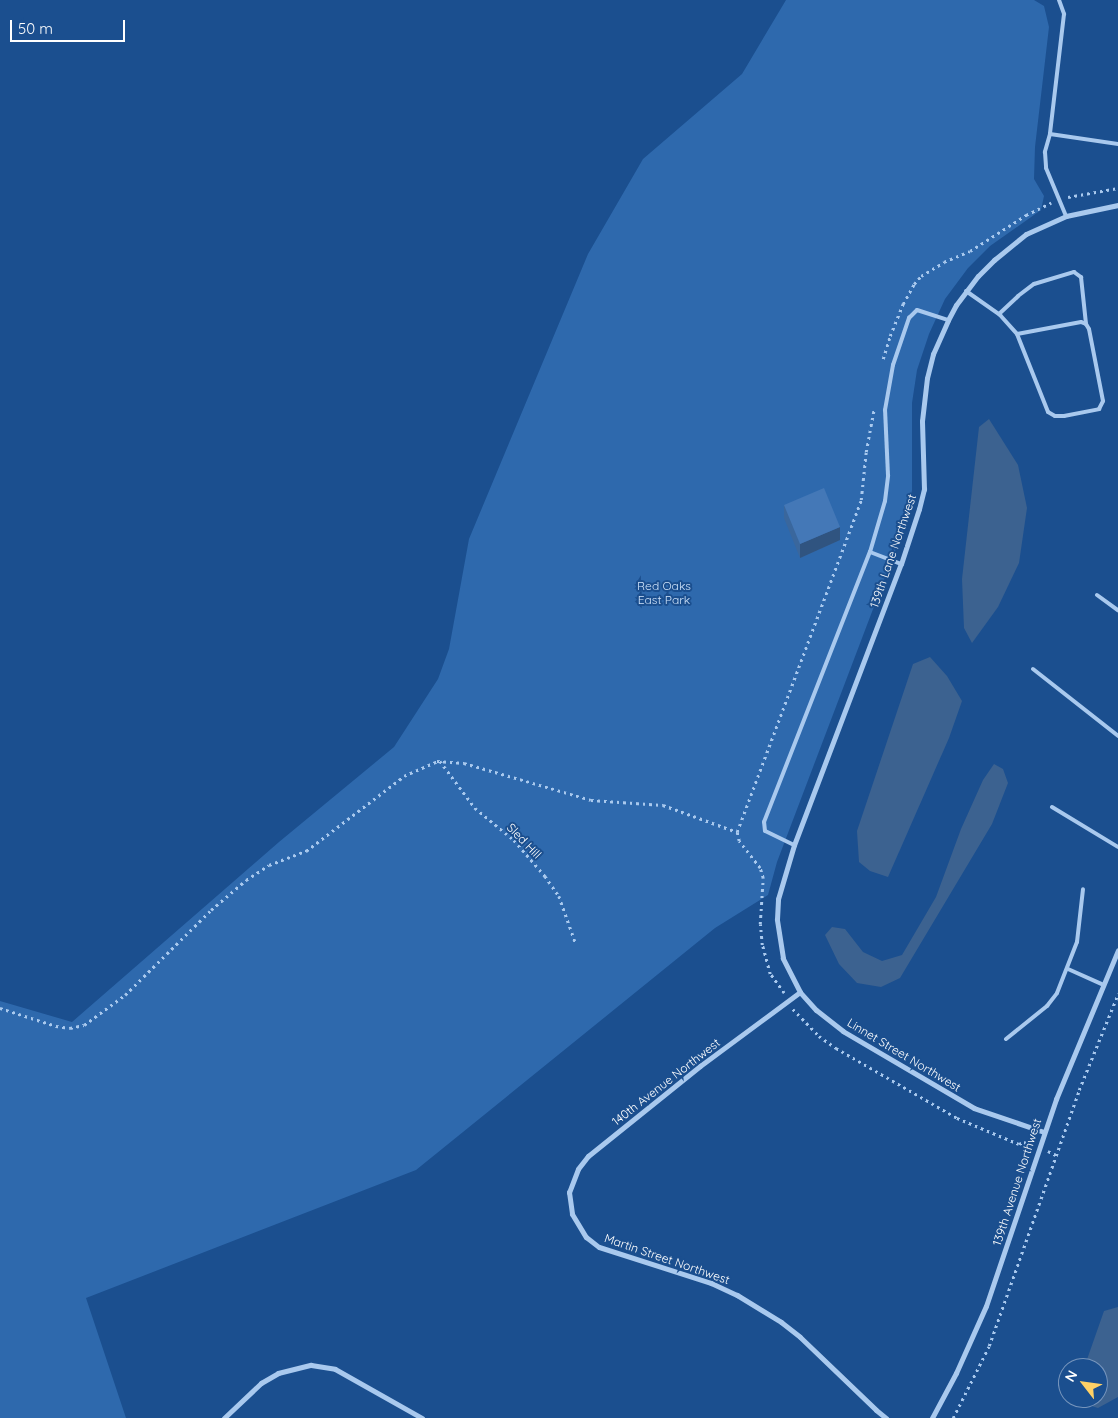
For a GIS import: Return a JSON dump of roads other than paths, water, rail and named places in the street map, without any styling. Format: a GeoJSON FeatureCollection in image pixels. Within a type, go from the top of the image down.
{"type":"FeatureCollection","features":[{"type":"Feature","properties":{"kind":"street","name":"139th Lane Northwest"},"geometry":{"type":"LineString","coordinates":[[783,958],[777,919],[778,899],[794,845],[901,564],[924,489],[922,421],[927,378],[933,354],[948,320],[966,290],[1008,247],[1042,225],[1066,216],[1118,205]]}},
{"type":"Feature","properties":{"kind":"street","name":"139th Avenue Northwest"},"geometry":{"type":"LineString","coordinates":[[932,1418],[956,1373],[986,1306],[1044,1132],[1102,984],[1118,950]]}},
{"type":"Feature","properties":{"kind":"street","name":"Linnet Street Northwest"},"geometry":{"type":"LineString","coordinates":[[783,958],[800,992],[827,1020],[974,1108],[1044,1132]]}},
{"type":"Feature","properties":{"kind":"street","name":"140th Avenue Northwest"},"geometry":{"type":"LineString","coordinates":[[570,1204],[570,1192],[578,1169],[588,1156],[700,1066],[800,992]]}},
{"type":"Feature","properties":{"kind":"street","name":"Martin Street Northwest"},"geometry":{"type":"LineString","coordinates":[[570,1204],[572,1214],[580,1230],[586,1238],[599,1247],[711,1283],[737,1295],[781,1322],[807,1343],[886,1418]]}},
{"type":"Feature","properties":{"kind":"street"},"geometry":{"type":"LineString","coordinates":[[224,1418],[261,1383],[278,1373],[311,1366],[335,1369],[422,1418]]}},
{"type":"Feature","properties":{"kind":"lane"},"geometry":{"type":"LineString","coordinates":[[1059,0],[1064,14],[1050,134],[1045,152],[1046,168],[1066,216]]}},
{"type":"Feature","properties":{"kind":"lane"},"geometry":{"type":"LineString","coordinates":[[1050,134],[1118,144]]}},
{"type":"Feature","properties":{"kind":"lane"},"geometry":{"type":"LineString","coordinates":[[966,290],[999,314],[1017,334],[1048,412],[1055,416],[1064,416],[1099,409],[1103,401],[1089,329],[1086,324],[1082,278],[1074,272],[1034,284],[999,314]]}},
{"type":"Feature","properties":{"kind":"lane"},"geometry":{"type":"LineString","coordinates":[[794,845],[765,831],[764,822],[870,552],[885,501],[887,484],[885,410],[893,365],[909,318],[917,310],[948,320]]}},
{"type":"Feature","properties":{"kind":"lane"},"geometry":{"type":"LineString","coordinates":[[1017,334],[1081,322],[1086,324]]}},
{"type":"Feature","properties":{"kind":"lane"},"geometry":{"type":"LineString","coordinates":[[870,552],[901,564]]}},
{"type":"Feature","properties":{"kind":"lane"},"geometry":{"type":"LineString","coordinates":[[1097,595],[1118,610]]}},
{"type":"Feature","properties":{"kind":"lane"},"geometry":{"type":"LineString","coordinates":[[1032,669],[1118,736]]}},
{"type":"Feature","properties":{"kind":"lane"},"geometry":{"type":"LineString","coordinates":[[1052,807],[1118,848]]}},
{"type":"Feature","properties":{"kind":"lane"},"geometry":{"type":"LineString","coordinates":[[1006,1039],[1047,1006],[1057,993],[1077,942],[1083,889]]}},
{"type":"Feature","properties":{"kind":"lane"},"geometry":{"type":"LineString","coordinates":[[1068,969],[1102,984]]}},
{"type":"Feature","properties":{"kind":"park label","name":"Red Oaks East Park"},"geometry":{"type":"Point","coordinates":[664,593]}}]}
